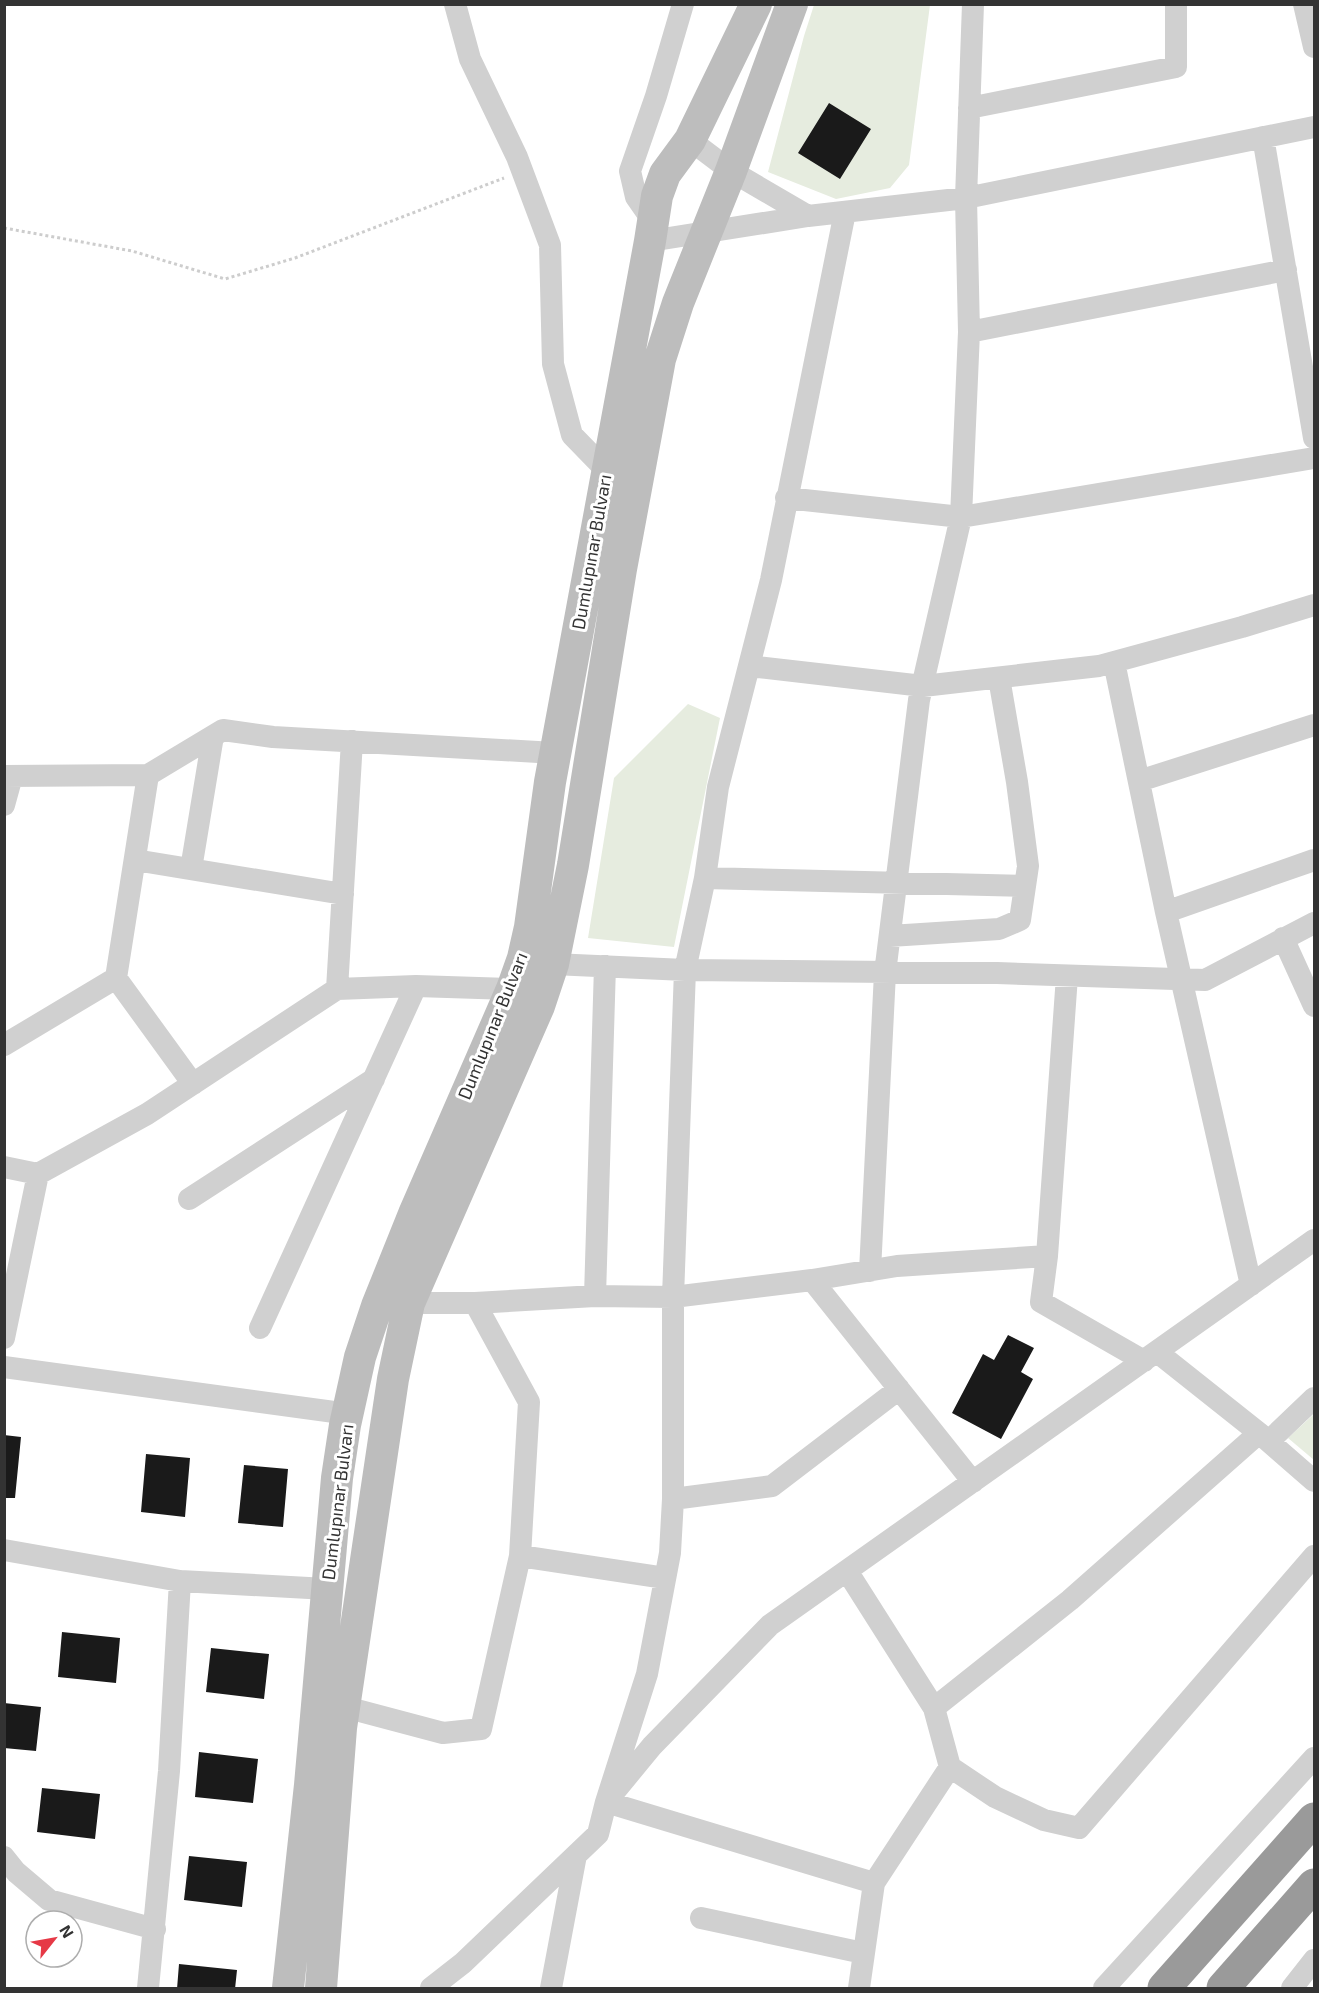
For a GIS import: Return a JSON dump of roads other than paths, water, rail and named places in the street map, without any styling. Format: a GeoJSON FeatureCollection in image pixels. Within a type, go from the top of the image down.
{"type":"FeatureCollection","features":[{"type":"Feature","properties":{"kind":"highway"},"geometry":{"type":"LineString","coordinates":[[1164,1989],[1314,1819]]}},
{"type":"Feature","properties":{"kind":"highway"},"geometry":{"type":"LineString","coordinates":[[1223,1989],[1314,1885]]}},
{"type":"Feature","properties":{"kind":"main road","name":"Dumlupınar Bulvarı"},"geometry":{"type":"LineString","coordinates":[[288,1989],[310,1785],[337,1478],[345,1425],[360,1357],[377,1306],[414,1214],[512,989],[523,958],[530,927],[555,753],[657,196],[665,174],[690,141],[756,4]]}},
{"type":"Feature","properties":{"kind":"main road","name":"Dumlupınar Bulvarı"},"geometry":{"type":"LineString","coordinates":[[321,1989],[341,1728],[393,1379],[409,1303],[539,1006],[553,964],[573,865],[621,569],[660,359],[678,303],[731,171],[792,4]]}},
{"type":"Feature","properties":{"kind":"street"},"geometry":{"type":"LineString","coordinates":[[455,4],[470,59],[522,172],[550,245],[553,364],[572,435],[607,471]]}},
{"type":"Feature","properties":{"kind":"street"},"geometry":{"type":"LineString","coordinates":[[683,4],[656,96],[630,171],[636,197],[651,230],[706,232],[808,216],[966,198],[1314,127]]}},
{"type":"Feature","properties":{"kind":"street"},"geometry":{"type":"LineString","coordinates":[[870,1270],[885,973],[919,700],[961,517],[969,332],[966,198],[973,4]]}},
{"type":"Feature","properties":{"kind":"street"},"geometry":{"type":"LineString","coordinates":[[969,108],[1176,67],[1176,4]]}},
{"type":"Feature","properties":{"kind":"street"},"geometry":{"type":"LineString","coordinates":[[1304,4],[1314,47]]}},
{"type":"Feature","properties":{"kind":"street"},"geometry":{"type":"LineString","coordinates":[[1263,137],[1314,438]]}},
{"type":"Feature","properties":{"kind":"street"},"geometry":{"type":"LineString","coordinates":[[690,141],[731,171],[808,216]]}},
{"type":"Feature","properties":{"kind":"street"},"geometry":{"type":"LineString","coordinates":[[430,1989],[464,1963],[598,1834],[647,1674],[670,1553],[673,1499],[673,1297],[685,970],[705,878],[718,787],[771,580],[845,212]]}},
{"type":"Feature","properties":{"kind":"street"},"geometry":{"type":"LineString","coordinates":[[969,332],[1286,270]]}},
{"type":"Feature","properties":{"kind":"street"},"geometry":{"type":"LineString","coordinates":[[786,498],[961,517],[1314,458]]}},
{"type":"Feature","properties":{"kind":"street"},"geometry":{"type":"LineString","coordinates":[[749,666],[923,686],[999,678],[1099,666],[1314,605]]}},
{"type":"Feature","properties":{"kind":"street"},"geometry":{"type":"LineString","coordinates":[[1114,662],[1166,912],[1251,1285]]}},
{"type":"Feature","properties":{"kind":"street"},"geometry":{"type":"LineString","coordinates":[[890,936],[999,929],[1020,920],[1028,866],[1017,782],[999,678]]}},
{"type":"Feature","properties":{"kind":"street"},"geometry":{"type":"LineString","coordinates":[[1139,782],[1314,725]]}},
{"type":"Feature","properties":{"kind":"street"},"geometry":{"type":"LineString","coordinates":[[4,805],[8,776],[148,775],[223,730],[273,737],[555,753]]}},
{"type":"Feature","properties":{"kind":"street"},"geometry":{"type":"LineString","coordinates":[[191,869],[213,736]]}},
{"type":"Feature","properties":{"kind":"street"},"geometry":{"type":"LineString","coordinates":[[337,989],[352,741]]}},
{"type":"Feature","properties":{"kind":"street"},"geometry":{"type":"LineString","coordinates":[[148,775],[116,978],[193,1084]]}},
{"type":"Feature","properties":{"kind":"street"},"geometry":{"type":"LineString","coordinates":[[135,860],[343,894]]}},
{"type":"Feature","properties":{"kind":"street"},"geometry":{"type":"LineString","coordinates":[[1166,912],[1314,860]]}},
{"type":"Feature","properties":{"kind":"street"},"geometry":{"type":"LineString","coordinates":[[705,878],[1025,886]]}},
{"type":"Feature","properties":{"kind":"street"},"geometry":{"type":"LineString","coordinates":[[553,964],[685,970],[997,973],[1205,980],[1314,923]]}},
{"type":"Feature","properties":{"kind":"street"},"geometry":{"type":"LineString","coordinates":[[1283,938],[1314,1006]]}},
{"type":"Feature","properties":{"kind":"street"},"geometry":{"type":"LineString","coordinates":[[595,1296],[605,966]]}},
{"type":"Feature","properties":{"kind":"street"},"geometry":{"type":"LineString","coordinates":[[1067,976],[1047,1256],[1041,1302],[1150,1357],[1264,1437],[1314,1481]]}},
{"type":"Feature","properties":{"kind":"street"},"geometry":{"type":"LineString","coordinates":[[4,1045],[116,978]]}},
{"type":"Feature","properties":{"kind":"street"},"geometry":{"type":"LineString","coordinates":[[261,1328],[416,986]]}},
{"type":"Feature","properties":{"kind":"street"},"geometry":{"type":"LineString","coordinates":[[4,1167],[38,1174],[147,1114],[337,989],[416,986],[512,989]]}},
{"type":"Feature","properties":{"kind":"street"},"geometry":{"type":"LineString","coordinates":[[189,1199],[374,1079]]}},
{"type":"Feature","properties":{"kind":"street"},"geometry":{"type":"LineString","coordinates":[[4,1338],[38,1174]]}},
{"type":"Feature","properties":{"kind":"street"},"geometry":{"type":"LineString","coordinates":[[606,1802],[652,1746],[770,1625],[1314,1240]]}},
{"type":"Feature","properties":{"kind":"street"},"geometry":{"type":"LineString","coordinates":[[409,1303],[475,1303],[595,1296],[673,1297],[812,1280],[897,1266],[1047,1256]]}},
{"type":"Feature","properties":{"kind":"street"},"geometry":{"type":"LineString","coordinates":[[812,1280],[973,1482]]}},
{"type":"Feature","properties":{"kind":"street"},"geometry":{"type":"LineString","coordinates":[[345,1707],[443,1733],[481,1729],[520,1556],[529,1401],[475,1303]]}},
{"type":"Feature","properties":{"kind":"street"},"geometry":{"type":"LineString","coordinates":[[4,1367],[348,1414]]}},
{"type":"Feature","properties":{"kind":"street"},"geometry":{"type":"LineString","coordinates":[[673,1499],[772,1486],[899,1389]]}},
{"type":"Feature","properties":{"kind":"street"},"geometry":{"type":"LineString","coordinates":[[934,1708],[1070,1600],[1264,1437],[1314,1398]]}},
{"type":"Feature","properties":{"kind":"street"},"geometry":{"type":"LineString","coordinates":[[4,1550],[180,1581],[327,1589]]}},
{"type":"Feature","properties":{"kind":"street"},"geometry":{"type":"LineString","coordinates":[[520,1556],[665,1578]]}},
{"type":"Feature","properties":{"kind":"street"},"geometry":{"type":"LineString","coordinates":[[847,1571],[934,1708],[950,1767],[995,1797],[1044,1820],[1079,1828],[1314,1556]]}},
{"type":"Feature","properties":{"kind":"street"},"geometry":{"type":"LineString","coordinates":[[148,1989],[169,1771],[180,1581]]}},
{"type":"Feature","properties":{"kind":"street"},"geometry":{"type":"LineString","coordinates":[[1104,1989],[1314,1758]]}},
{"type":"Feature","properties":{"kind":"street"},"geometry":{"type":"LineString","coordinates":[[859,1989],[873,1882],[950,1767]]}},
{"type":"Feature","properties":{"kind":"street"},"geometry":{"type":"LineString","coordinates":[[606,1802],[873,1882]]}},
{"type":"Feature","properties":{"kind":"street"},"geometry":{"type":"LineString","coordinates":[[551,1989],[576,1855]]}},
{"type":"Feature","properties":{"kind":"street"},"geometry":{"type":"LineString","coordinates":[[4,1857],[15,1872],[49,1900],[154,1929]]}},
{"type":"Feature","properties":{"kind":"street"},"geometry":{"type":"LineString","coordinates":[[701,1918],[863,1953]]}},
{"type":"Feature","properties":{"kind":"street"},"geometry":{"type":"LineString","coordinates":[[1292,1989],[1314,1960]]}}]}
